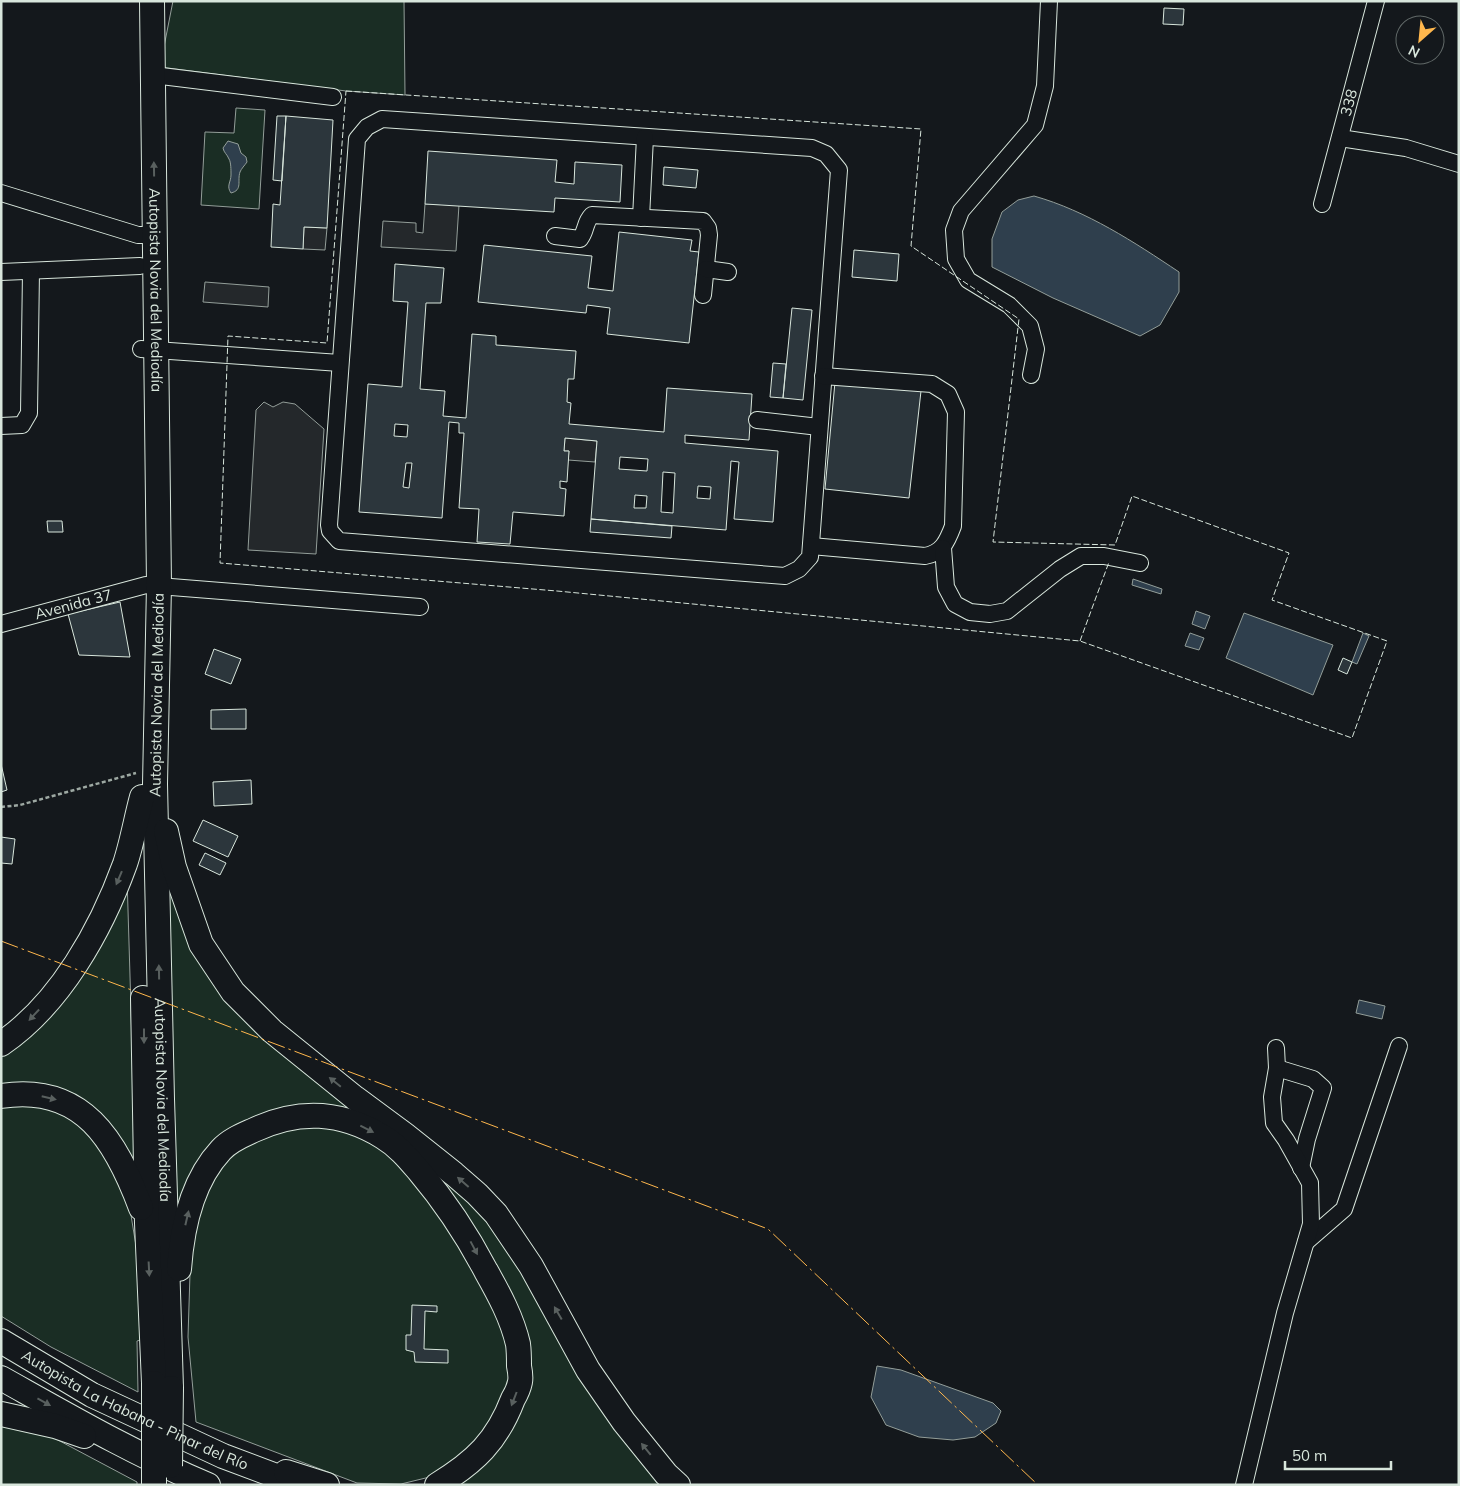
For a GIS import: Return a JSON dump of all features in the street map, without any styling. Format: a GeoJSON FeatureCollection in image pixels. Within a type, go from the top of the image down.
{"type":"FeatureCollection","features":[{"type":"Feature","properties":{"kind":"highway","name":"Autopista Novia del Mediodía"},"geometry":{"type":"LineString","coordinates":[[138,1],[146,235],[156,267],[149,349]]}},
{"type":"Feature","properties":{"kind":"highway","name":"Autopista Novia del Mediodía"},"geometry":{"type":"LineString","coordinates":[[152,1],[153,75],[146,235],[140,266],[149,349],[153,585],[146,784],[147,1223],[163,1386]]}},
{"type":"Feature","properties":{"kind":"highway","name":"Autopista Novia del Mediodía"},"geometry":{"type":"LineString","coordinates":[[146,784],[162,1099],[163,1386]]}},
{"type":"Feature","properties":{"kind":"highway"},"geometry":{"type":"LineString","coordinates":[[1,1044],[17,1033],[66,981],[101,918],[125,863],[146,784]]}},
{"type":"Feature","properties":{"kind":"highway"},"geometry":{"type":"LineString","coordinates":[[146,784],[201,944],[233,992],[272,1031],[454,1174],[496,1214],[531,1266],[561,1317],[588,1370],[619,1415],[666,1474],[678,1485]]}},
{"type":"Feature","properties":{"kind":"highway"},"geometry":{"type":"LineString","coordinates":[[1,1096],[30,1095],[54,1099],[74,1107],[98,1126],[117,1152],[133,1186],[147,1223]]}},
{"type":"Feature","properties":{"kind":"highway"},"geometry":{"type":"LineString","coordinates":[[154,1485],[163,1386],[180,1253],[187,1214],[202,1178],[221,1150],[230,1142],[273,1123],[298,1116],[318,1115],[341,1118],[362,1126],[384,1138],[403,1152],[437,1192],[464,1230],[505,1306],[518,1344],[520,1382],[509,1411],[495,1436],[478,1456],[457,1473],[437,1485]]}},
{"type":"Feature","properties":{"kind":"highway"},"geometry":{"type":"LineString","coordinates":[[1,1327],[92,1395]]}},
{"type":"Feature","properties":{"kind":"highway","name":"Autopista La Habana - Pinar del Río"},"geometry":{"type":"LineString","coordinates":[[1,1341],[92,1395],[223,1456],[300,1485]]}},
{"type":"Feature","properties":{"kind":"highway"},"geometry":{"type":"LineString","coordinates":[[1,1378],[134,1452],[208,1485]]}},
{"type":"Feature","properties":{"kind":"highway"},"geometry":{"type":"LineString","coordinates":[[163,1386],[170,1485]]}},
{"type":"Feature","properties":{"kind":"highway"},"geometry":{"type":"LineString","coordinates":[[1,1414],[55,1426],[134,1452]]}},
{"type":"Feature","properties":{"kind":"highway"},"geometry":{"type":"LineString","coordinates":[[223,1456],[327,1485]]}},
{"type":"Feature","properties":{"kind":"street"},"geometry":{"type":"LineString","coordinates":[[1031,375],[1036,349],[1030,326],[1009,305],[968,280],[956,259],[954,230],[961,211],[1035,125],[1045,86],[1049,1]]}},
{"type":"Feature","properties":{"kind":"street","name":"338"},"geometry":{"type":"LineString","coordinates":[[1322,204],[1376,1]]}},
{"type":"Feature","properties":{"kind":"street"},"geometry":{"type":"LineString","coordinates":[[153,75],[333,97]]}},
{"type":"Feature","properties":{"kind":"street"},"geometry":{"type":"LineString","coordinates":[[382,119],[644,137],[812,148],[826,154],[838,170],[810,557],[799,569],[785,576],[339,541],[330,531],[329,525],[357,139],[367,127],[382,119]]}},
{"type":"Feature","properties":{"kind":"street"},"geometry":{"type":"LineString","coordinates":[[640,218],[644,137]]}},
{"type":"Feature","properties":{"kind":"street"},"geometry":{"type":"LineString","coordinates":[[1340,138],[1406,148],[1459,164]]}},
{"type":"Feature","properties":{"kind":"street"},"geometry":{"type":"LineString","coordinates":[[1,194],[146,235]]}},
{"type":"Feature","properties":{"kind":"street"},"geometry":{"type":"LineString","coordinates":[[555,236],[580,239],[585,233],[586,220],[592,215],[703,221],[708,228],[709,235],[703,295]]}},
{"type":"Feature","properties":{"kind":"street"},"geometry":{"type":"LineString","coordinates":[[1,272],[140,266]]}},
{"type":"Feature","properties":{"kind":"street"},"geometry":{"type":"LineString","coordinates":[[706,270],[728,272]]}},
{"type":"Feature","properties":{"kind":"street"},"geometry":{"type":"LineString","coordinates":[[1,426],[22,426],[29,413],[31,271]]}},
{"type":"Feature","properties":{"kind":"street"},"geometry":{"type":"LineString","coordinates":[[149,349],[340,363]]}},
{"type":"Feature","properties":{"kind":"street"},"geometry":{"type":"LineString","coordinates":[[810,546],[924,556],[934,554],[942,548],[949,538],[953,526],[956,412],[948,394],[932,384],[823,376]]}},
{"type":"Feature","properties":{"kind":"street"},"geometry":{"type":"LineString","coordinates":[[757,420],[819,426]]}},
{"type":"Feature","properties":{"kind":"street"},"geometry":{"type":"LineString","coordinates":[[942,548],[946,588],[955,604],[970,612],[990,614],[1007,611],[1060,569],[1081,556],[1104,556],[1140,563]]}},
{"type":"Feature","properties":{"kind":"street","name":"Avenida 37"},"geometry":{"type":"LineString","coordinates":[[1,624],[153,585],[420,607]]}},
{"type":"Feature","properties":{"kind":"street"},"geometry":{"type":"LineString","coordinates":[[1306,1242],[1344,1209],[1399,1046]]}},
{"type":"Feature","properties":{"kind":"street"},"geometry":{"type":"LineString","coordinates":[[1244,1485],[1285,1313],[1311,1224],[1310,1183],[1286,1140],[1274,1123],[1272,1097],[1277,1068],[1276,1048]]}},
{"type":"Feature","properties":{"kind":"street"},"geometry":{"type":"LineString","coordinates":[[1277,1068],[1313,1079],[1323,1088],[1307,1139],[1301,1168]]}},
{"type":"Feature","properties":{"kind":"path"},"geometry":{"type":"LineString","coordinates":[[1,808],[146,784]]}},
{"type":"Feature","properties":{"kind":"green space"},"geometry":{"type":"Polygon","coordinates":[[[173,1],[404,1],[405,95],[346,91],[160,67],[173,1]]]}},
{"type":"Feature","properties":{"kind":"green space"},"geometry":{"type":"Polygon","coordinates":[[[236,108],[265,110],[259,209],[201,205],[205,132],[234,133],[236,108]]]}},
{"type":"Feature","properties":{"kind":"green space"},"geometry":{"type":"Polygon","coordinates":[[[127,877],[136,1174],[103,1122],[1,1088],[1,1056],[9,1052],[127,877]]]}},
{"type":"Feature","properties":{"kind":"green space"},"geometry":{"type":"Polygon","coordinates":[[[168,887],[214,979],[477,1208],[671,1485],[449,1485],[511,1427],[515,1309],[367,1123],[237,1132],[176,1234],[168,887]]]}},
{"type":"Feature","properties":{"kind":"green space"},"geometry":{"type":"Polygon","coordinates":[[[1,1104],[45,1104],[93,1132],[129,1203],[137,1252],[144,1339],[137,1341],[138,1392],[51,1347],[1,1316],[1,1104]]]}},
{"type":"Feature","properties":{"kind":"green space"},"geometry":{"type":"Polygon","coordinates":[[[325,1124],[376,1142],[406,1168],[463,1247],[497,1309],[510,1356],[509,1385],[476,1447],[442,1474],[401,1484],[357,1483],[196,1422],[188,1337],[191,1242],[203,1196],[220,1165],[249,1141],[294,1127],[325,1124]]]}},
{"type":"Feature","properties":{"kind":"green space"},"geometry":{"type":"Polygon","coordinates":[[[1,1423],[41,1431],[137,1482],[137,1485],[1,1485],[1,1423]]]}},
{"type":"Feature","properties":{"kind":"shaded area"},"geometry":{"type":"Polygon","coordinates":[[[425,204],[459,205],[456,251],[381,247],[383,221],[416,223],[416,232],[423,233],[425,204]]]}},
{"type":"Feature","properties":{"kind":"shaded area"},"geometry":{"type":"Polygon","coordinates":[[[304,227],[327,228],[325,250],[303,249],[304,227]]]}},
{"type":"Feature","properties":{"kind":"shaded area"},"geometry":{"type":"Polygon","coordinates":[[[205,282],[269,287],[268,307],[203,302],[205,282]]]}},
{"type":"Feature","properties":{"kind":"shaded area"},"geometry":{"type":"Polygon","coordinates":[[[264,402],[273,407],[283,402],[295,404],[324,429],[316,554],[248,550],[256,410],[264,402]]]}},
{"type":"Feature","properties":{"kind":"shaded area"},"geometry":{"type":"Polygon","coordinates":[[[565,438],[597,441],[595,462],[568,460],[569,451],[564,451],[565,438]]]}},
{"type":"Feature","properties":{"kind":"water"},"geometry":{"type":"Polygon","coordinates":[[[228,141],[238,144],[247,162],[240,172],[237,190],[231,193],[229,186],[231,175],[230,162],[223,148],[228,141]]]}},
{"type":"Feature","properties":{"kind":"water"},"geometry":{"type":"Polygon","coordinates":[[[1034,196],[1073,210],[1110,228],[1179,272],[1179,292],[1160,325],[1140,336],[1053,298],[992,267],[992,239],[1002,212],[1018,200],[1034,196]]]}},
{"type":"Feature","properties":{"kind":"water"},"geometry":{"type":"Polygon","coordinates":[[[1133,579],[1162,589],[1161,594],[1132,585],[1133,579]]]}},
{"type":"Feature","properties":{"kind":"water"},"geometry":{"type":"Polygon","coordinates":[[[1196,611],[1210,616],[1205,629],[1192,624],[1196,611]]]}},
{"type":"Feature","properties":{"kind":"water"},"geometry":{"type":"Polygon","coordinates":[[[1244,613],[1333,645],[1313,695],[1226,658],[1244,613]]]}},
{"type":"Feature","properties":{"kind":"water"},"geometry":{"type":"Polygon","coordinates":[[[1190,633],[1204,638],[1199,650],[1185,646],[1190,633]]]}},
{"type":"Feature","properties":{"kind":"water"},"geometry":{"type":"Polygon","coordinates":[[[1363,633],[1369,636],[1357,664],[1352,662],[1363,633]]]}},
{"type":"Feature","properties":{"kind":"water"},"geometry":{"type":"Polygon","coordinates":[[[1359,1000],[1385,1006],[1382,1019],[1356,1013],[1359,1000]]]}},
{"type":"Feature","properties":{"kind":"water"},"geometry":{"type":"Polygon","coordinates":[[[877,1366],[901,1370],[993,1403],[1001,1411],[996,1423],[975,1437],[953,1440],[919,1437],[886,1425],[871,1397],[877,1366]]]}},
{"type":"Feature","properties":{"kind":"building"},"geometry":{"type":"Polygon","coordinates":[[[1164,8],[1184,9],[1183,25],[1163,24],[1164,8]]]}},
{"type":"Feature","properties":{"kind":"building"},"geometry":{"type":"Polygon","coordinates":[[[277,116],[286,116],[282,181],[273,180],[277,116]]]}},
{"type":"Feature","properties":{"kind":"building"},"geometry":{"type":"Polygon","coordinates":[[[286,116],[333,120],[327,228],[304,227],[303,249],[271,247],[273,204],[280,205],[286,116]]]}},
{"type":"Feature","properties":{"kind":"building"},"geometry":{"type":"Polygon","coordinates":[[[428,151],[557,160],[555,182],[574,184],[575,162],[622,165],[620,202],[555,198],[554,212],[425,204],[428,151]]]}},
{"type":"Feature","properties":{"kind":"building"},"geometry":{"type":"Polygon","coordinates":[[[664,167],[698,170],[696,188],[663,185],[664,167]]]}},
{"type":"Feature","properties":{"kind":"building"},"geometry":{"type":"Polygon","coordinates":[[[619,232],[692,240],[690,251],[699,252],[689,343],[607,334],[610,308],[587,305],[586,313],[478,302],[484,245],[592,256],[588,288],[613,291],[619,232]]]}},
{"type":"Feature","properties":{"kind":"building"},"geometry":{"type":"Polygon","coordinates":[[[854,250],[899,254],[897,281],[852,277],[854,250]]]}},
{"type":"Feature","properties":{"kind":"building"},"geometry":{"type":"Polygon","coordinates":[[[395,264],[444,268],[441,303],[426,303],[420,389],[445,391],[443,416],[466,418],[472,334],[496,336],[496,345],[576,351],[574,379],[568,379],[567,402],[571,403],[569,424],[664,432],[667,388],[752,394],[749,440],[685,435],[685,443],[778,451],[773,522],[734,519],[739,462],[731,461],[726,530],[591,519],[597,441],[565,438],[564,451],[569,451],[567,482],[560,481],[560,488],[566,489],[564,516],[513,512],[510,544],[477,542],[479,509],[459,508],[464,433],[459,433],[459,423],[449,422],[442,518],[359,512],[368,384],[402,387],[408,302],[393,301],[395,264]],[[395,424],[394,436],[407,437],[408,425],[395,424]],[[620,457],[619,469],[647,471],[648,459],[620,457]],[[406,463],[403,487],[409,488],[412,463],[406,463]],[[663,472],[661,512],[673,513],[675,473],[663,472]],[[698,486],[697,498],[710,499],[711,487],[698,486]],[[635,495],[634,508],[646,508],[647,496],[635,495]]]}},
{"type":"Feature","properties":{"kind":"building"},"geometry":{"type":"Polygon","coordinates":[[[792,308],[812,310],[803,400],[783,398],[792,308]]]}},
{"type":"Feature","properties":{"kind":"building"},"geometry":{"type":"Polygon","coordinates":[[[773,363],[786,364],[783,398],[770,397],[773,363]]]}},
{"type":"Feature","properties":{"kind":"building"},"geometry":{"type":"Polygon","coordinates":[[[835,382],[921,391],[909,498],[825,489],[835,382]]]}},
{"type":"Feature","properties":{"kind":"building"},"geometry":{"type":"Polygon","coordinates":[[[591,519],[672,526],[671,538],[590,532],[591,519]]]}},
{"type":"Feature","properties":{"kind":"building"},"geometry":{"type":"Polygon","coordinates":[[[47,521],[62,521],[63,532],[48,532],[47,521]]]}},
{"type":"Feature","properties":{"kind":"building"},"geometry":{"type":"Polygon","coordinates":[[[120,602],[130,657],[79,655],[68,614],[120,602]]]}},
{"type":"Feature","properties":{"kind":"building"},"geometry":{"type":"Polygon","coordinates":[[[214,649],[241,659],[231,684],[205,674],[214,649]]]}},
{"type":"Feature","properties":{"kind":"building"},"geometry":{"type":"Polygon","coordinates":[[[1343,658],[1352,662],[1347,674],[1338,670],[1343,658]]]}},
{"type":"Feature","properties":{"kind":"building"},"geometry":{"type":"Polygon","coordinates":[[[246,709],[246,729],[211,729],[211,710],[246,709]]]}},
{"type":"Feature","properties":{"kind":"building"},"geometry":{"type":"Polygon","coordinates":[[[1,764],[7,790],[1,792],[1,764]]]}},
{"type":"Feature","properties":{"kind":"building"},"geometry":{"type":"Polygon","coordinates":[[[251,780],[252,804],[214,806],[213,782],[251,780]]]}},
{"type":"Feature","properties":{"kind":"building"},"geometry":{"type":"Polygon","coordinates":[[[203,820],[238,836],[228,857],[193,841],[203,820]]]}},
{"type":"Feature","properties":{"kind":"building"},"geometry":{"type":"Polygon","coordinates":[[[1,837],[15,839],[12,864],[1,863],[1,837]]]}},
{"type":"Feature","properties":{"kind":"building"},"geometry":{"type":"Polygon","coordinates":[[[205,853],[226,863],[220,875],[199,865],[205,853]]]}},
{"type":"Feature","properties":{"kind":"building"},"geometry":{"type":"Polygon","coordinates":[[[412,1305],[437,1306],[437,1312],[425,1311],[424,1349],[448,1350],[448,1363],[415,1362],[414,1352],[406,1350],[406,1335],[411,1335],[412,1305]]]}},
{"type":"Feature","properties":{"kind":"fence"},"geometry":{"type":"LineString","coordinates":[[346,91],[921,129],[911,246],[1019,319],[993,542],[1115,545],[1132,496],[1289,553],[1272,600],[1387,641],[1352,738],[1080,641],[557,591],[220,563],[228,336],[327,343],[346,91]]}},
{"type":"Feature","properties":{"kind":"fence"},"geometry":{"type":"LineString","coordinates":[[1080,641],[1109,562]]}},
{"type":"Feature","properties":{"kind":"power"},"geometry":{"type":"LineString","coordinates":[[1,941],[768,1229],[1038,1485]]}}]}
